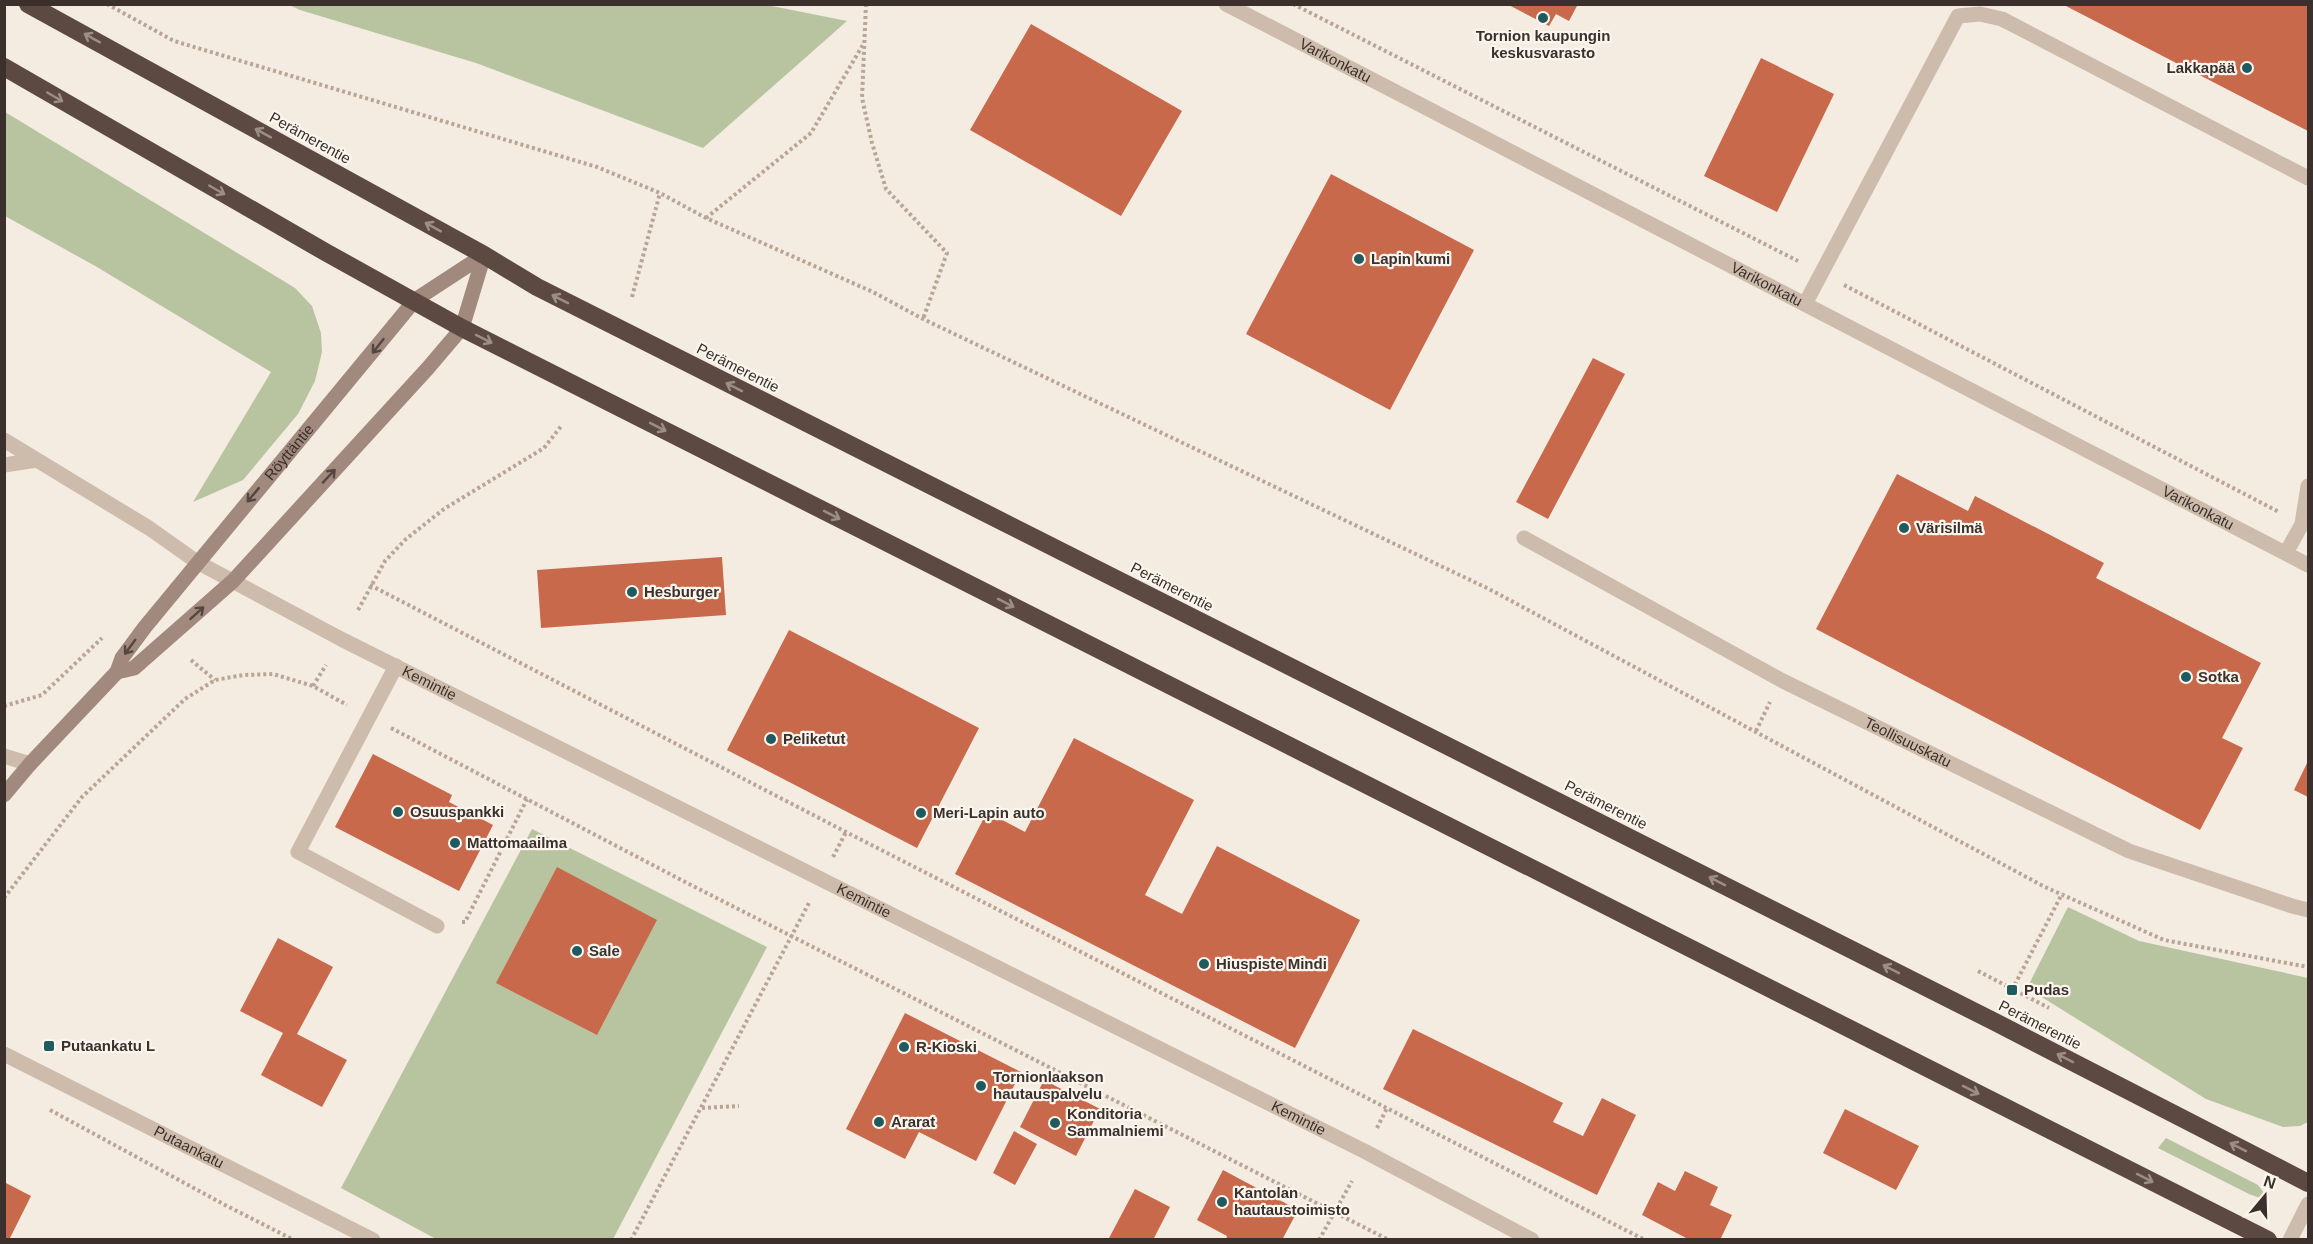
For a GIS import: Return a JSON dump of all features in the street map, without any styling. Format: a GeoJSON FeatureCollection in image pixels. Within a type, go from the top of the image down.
{"type":"FeatureCollection","features":[{"type":"Feature","properties":{"kind":"highway","name":"Perämerentie"},"geometry":{"type":"LineString","coordinates":[[28,4],[484,255],[537,287],[1975,1011],[2308,1183]]}},
{"type":"Feature","properties":{"kind":"highway"},"geometry":{"type":"LineString","coordinates":[[4,67],[462,328],[2268,1239]]}},
{"type":"Feature","properties":{"kind":"street","name":"Varikonkatu"},"geometry":{"type":"LineString","coordinates":[[1226,4],[2308,565]]}},
{"type":"Feature","properties":{"kind":"street"},"geometry":{"type":"LineString","coordinates":[[1805,304],[1961,8],[2002,19],[2308,178]]}},
{"type":"Feature","properties":{"kind":"street","name":"Röyttäntie"},"geometry":{"type":"LineString","coordinates":[[4,795],[30,764],[117,672],[122,658],[197,562],[415,300],[484,255]]}},
{"type":"Feature","properties":{"kind":"street"},"geometry":{"type":"LineString","coordinates":[[462,328],[484,255]]}},
{"type":"Feature","properties":{"kind":"street","name":"Röyttäntie"},"geometry":{"type":"LineString","coordinates":[[117,672],[134,668],[233,581],[462,328]]}},
{"type":"Feature","properties":{"kind":"street","name":"Kemintie"},"geometry":{"type":"LineString","coordinates":[[4,440],[149,528],[197,562],[341,639],[1366,1152],[1532,1239]]}},
{"type":"Feature","properties":{"kind":"street"},"geometry":{"type":"LineString","coordinates":[[4,465],[38,460]]}},
{"type":"Feature","properties":{"kind":"street"},"geometry":{"type":"LineString","coordinates":[[2286,553],[2302,524],[2308,486]]}},
{"type":"Feature","properties":{"kind":"street","name":"Teollisuuskatu"},"geometry":{"type":"LineString","coordinates":[[1524,538],[1781,680],[2129,851],[2308,910]]}},
{"type":"Feature","properties":{"kind":"street"},"geometry":{"type":"LineString","coordinates":[[396,666],[298,852],[437,926]]}},
{"type":"Feature","properties":{"kind":"street"},"geometry":{"type":"LineString","coordinates":[[4,756],[30,764]]}},
{"type":"Feature","properties":{"kind":"street","name":"Putaankatu"},"geometry":{"type":"LineString","coordinates":[[4,1054],[373,1239]]}},
{"type":"Feature","properties":{"kind":"street"},"geometry":{"type":"LineString","coordinates":[[2289,1239],[2306,1209]]}},
{"type":"Feature","properties":{"kind":"path"},"geometry":{"type":"LineString","coordinates":[[106,4],[174,41],[597,167],[660,193],[706,218],[873,292],[923,319],[1489,589],[2062,894],[2164,940],[2308,967]]}},
{"type":"Feature","properties":{"kind":"path"},"geometry":{"type":"LineString","coordinates":[[866,4],[862,98],[872,143],[886,189],[947,253],[923,319]]}},
{"type":"Feature","properties":{"kind":"path"},"geometry":{"type":"LineString","coordinates":[[706,218],[811,133],[864,43]]}},
{"type":"Feature","properties":{"kind":"path"},"geometry":{"type":"LineString","coordinates":[[632,297],[660,193]]}},
{"type":"Feature","properties":{"kind":"path"},"geometry":{"type":"LineString","coordinates":[[358,610],[385,561],[406,538],[444,509],[544,448],[562,425]]}},
{"type":"Feature","properties":{"kind":"path"},"geometry":{"type":"LineString","coordinates":[[370,585],[846,832],[1645,1239]]}},
{"type":"Feature","properties":{"kind":"path"},"geometry":{"type":"LineString","coordinates":[[4,706],[42,695],[110,629]]}},
{"type":"Feature","properties":{"kind":"path"},"geometry":{"type":"LineString","coordinates":[[191,660],[215,680]]}},
{"type":"Feature","properties":{"kind":"path"},"geometry":{"type":"LineString","coordinates":[[313,686],[326,665]]}},
{"type":"Feature","properties":{"kind":"path"},"geometry":{"type":"LineString","coordinates":[[4,898],[82,797],[185,699],[215,680],[244,675],[273,674],[313,686],[792,936],[1389,1239]]}},
{"type":"Feature","properties":{"kind":"path"},"geometry":{"type":"LineString","coordinates":[[437,926],[465,922],[527,799]]}},
{"type":"Feature","properties":{"kind":"path"},"geometry":{"type":"LineString","coordinates":[[631,1239],[846,832]]}},
{"type":"Feature","properties":{"kind":"path"},"geometry":{"type":"LineString","coordinates":[[2012,990],[2062,894]]}},
{"type":"Feature","properties":{"kind":"path"},"geometry":{"type":"LineString","coordinates":[[1978,971],[2049,1008]]}},
{"type":"Feature","properties":{"kind":"path"},"geometry":{"type":"LineString","coordinates":[[702,1108],[739,1107]]}},
{"type":"Feature","properties":{"kind":"path"},"geometry":{"type":"LineString","coordinates":[[48,1108],[225,1205],[294,1239]]}},
{"type":"Feature","properties":{"kind":"path"},"geometry":{"type":"LineString","coordinates":[[1372,1138],[1387,1108]]}},
{"type":"Feature","properties":{"kind":"path"},"geometry":{"type":"LineString","coordinates":[[1319,1239],[1352,1181]]}},
{"type":"Feature","properties":{"kind":"green space"},"geometry":{"type":"Polygon","coordinates":[[[289,5],[767,5],[847,21],[703,148],[476,63],[289,5]]]}},
{"type":"Feature","properties":{"kind":"green space"},"geometry":{"type":"Polygon","coordinates":[[[5,112],[295,288],[312,306],[321,333],[322,352],[315,381],[298,414],[243,480],[193,502],[271,372],[97,267],[5,216],[5,112]]]}},
{"type":"Feature","properties":{"kind":"green space"},"geometry":{"type":"Polygon","coordinates":[[[532,829],[767,947],[613,1239],[436,1239],[341,1188],[532,829]]]}},
{"type":"Feature","properties":{"kind":"green space"},"geometry":{"type":"Polygon","coordinates":[[[2068,907],[2139,941],[2308,978],[2308,1122],[2300,1126],[2283,1127],[2206,1099],[2027,988],[2068,907]]]}},
{"type":"Feature","properties":{"kind":"green space"},"geometry":{"type":"Polygon","coordinates":[[[2166,1138],[2258,1185],[2264,1193],[2260,1198],[2249,1194],[2158,1148],[2166,1138]]]}},
{"type":"Feature","properties":{"kind":"building","name":"Tornion kaupungin keskusvarasto"},"geometry":{"type":"Polygon","coordinates":[[[1507,4],[1578,4],[1569,21],[1556,14],[1549,26],[1507,4]]]}},
{"type":"Feature","properties":{"kind":"building","name":"Lakkapää"},"geometry":{"type":"Polygon","coordinates":[[[2062,4],[2308,4],[2308,131],[2062,4]]]}},
{"type":"Feature","properties":{"kind":"building"},"geometry":{"type":"Polygon","coordinates":[[[1031,24],[1182,111],[1121,216],[970,130],[1031,24]]]}},
{"type":"Feature","properties":{"kind":"building"},"geometry":{"type":"Polygon","coordinates":[[[1761,58],[1834,94],[1777,212],[1704,176],[1761,58]]]}},
{"type":"Feature","properties":{"kind":"building"},"geometry":{"type":"Polygon","coordinates":[[[1331,174],[1474,250],[1390,410],[1246,334],[1331,174]]]}},
{"type":"Feature","properties":{"kind":"building"},"geometry":{"type":"Polygon","coordinates":[[[1593,358],[1625,374],[1548,519],[1516,502],[1593,358]]]}},
{"type":"Feature","properties":{"kind":"building"},"geometry":{"type":"Polygon","coordinates":[[[1897,474],[1968,511],[1975,496],[2104,563],[2096,578],[2261,663],[2222,738],[2243,748],[2200,830],[1816,629],[1897,474]]]}},
{"type":"Feature","properties":{"kind":"building","name":"Hesburger"},"geometry":{"type":"Polygon","coordinates":[[[722,557],[726,615],[541,628],[537,570],[722,557]]]}},
{"type":"Feature","properties":{"kind":"building"},"geometry":{"type":"Polygon","coordinates":[[[789,630],[979,728],[917,848],[727,750],[789,630]]]}},
{"type":"Feature","properties":{"kind":"building"},"geometry":{"type":"Polygon","coordinates":[[[1074,738],[1194,800],[1145,895],[1182,914],[1217,846],[1360,920],[1295,1048],[955,874],[987,812],[1025,832],[1074,738]]]}},
{"type":"Feature","properties":{"kind":"building"},"geometry":{"type":"Polygon","coordinates":[[[373,754],[452,795],[449,802],[493,825],[459,891],[335,827],[373,754]]]}},
{"type":"Feature","properties":{"kind":"building"},"geometry":{"type":"Polygon","coordinates":[[[2308,761],[2308,797],[2294,790],[2308,761]]]}},
{"type":"Feature","properties":{"kind":"building","name":"Sale"},"geometry":{"type":"Polygon","coordinates":[[[557,867],[657,920],[597,1035],[496,983],[557,867]]]}},
{"type":"Feature","properties":{"kind":"building"},"geometry":{"type":"Polygon","coordinates":[[[278,938],[333,967],[297,1034],[347,1060],[322,1107],[261,1075],[283,1033],[240,1011],[278,938]]]}},
{"type":"Feature","properties":{"kind":"building"},"geometry":{"type":"Polygon","coordinates":[[[905,1013],[1021,1072],[976,1161],[919,1132],[905,1159],[846,1129],[905,1013]]]}},
{"type":"Feature","properties":{"kind":"building"},"geometry":{"type":"Polygon","coordinates":[[[1413,1029],[1563,1103],[1553,1122],[1583,1136],[1602,1098],[1636,1115],[1597,1195],[1383,1089],[1413,1029]]]}},
{"type":"Feature","properties":{"kind":"building"},"geometry":{"type":"Polygon","coordinates":[[[1044,1080],[1100,1109],[1076,1156],[1020,1127],[1044,1080]]]}},
{"type":"Feature","properties":{"kind":"building"},"geometry":{"type":"Polygon","coordinates":[[[1845,1109],[1919,1146],[1896,1190],[1823,1153],[1845,1109]]]}},
{"type":"Feature","properties":{"kind":"building"},"geometry":{"type":"Polygon","coordinates":[[[1014,1131],[1037,1144],[1015,1185],[993,1173],[1014,1131]]]}},
{"type":"Feature","properties":{"kind":"building"},"geometry":{"type":"Polygon","coordinates":[[[1223,1170],[1298,1210],[1282,1240],[1226,1240],[1227,1236],[1197,1220],[1223,1170]]]}},
{"type":"Feature","properties":{"kind":"building"},"geometry":{"type":"Polygon","coordinates":[[[1685,1171],[1718,1187],[1710,1205],[1732,1215],[1720,1240],[1690,1240],[1642,1215],[1658,1182],[1675,1191],[1685,1171]]]}},
{"type":"Feature","properties":{"kind":"building"},"geometry":{"type":"Polygon","coordinates":[[[4,1182],[31,1196],[9,1240],[4,1240],[4,1182]]]}},
{"type":"Feature","properties":{"kind":"building"},"geometry":{"type":"Polygon","coordinates":[[[1135,1189],[1170,1207],[1153,1240],[1108,1240],[1135,1189]]]}},
{"type":"Feature","properties":{"kind":"place","name":"Tornion kaupungin keskusvarasto"},"geometry":{"type":"Point","coordinates":[1543,18]}},
{"type":"Feature","properties":{"kind":"place","name":"Lakkapää"},"geometry":{"type":"Point","coordinates":[2247,68]}},
{"type":"Feature","properties":{"kind":"place","name":"Lapin kumi"},"geometry":{"type":"Point","coordinates":[1359,259]}},
{"type":"Feature","properties":{"kind":"place","name":"Värisilmä"},"geometry":{"type":"Point","coordinates":[1904,528]}},
{"type":"Feature","properties":{"kind":"place","name":"Hesburger"},"geometry":{"type":"Point","coordinates":[632,592]}},
{"type":"Feature","properties":{"kind":"place","name":"Sotka"},"geometry":{"type":"Point","coordinates":[2186,677]}},
{"type":"Feature","properties":{"kind":"place","name":"Peliketut"},"geometry":{"type":"Point","coordinates":[771,739]}},
{"type":"Feature","properties":{"kind":"place","name":"Osuuspankki"},"geometry":{"type":"Point","coordinates":[398,812]}},
{"type":"Feature","properties":{"kind":"place","name":"Meri-Lapin auto"},"geometry":{"type":"Point","coordinates":[921,813]}},
{"type":"Feature","properties":{"kind":"place","name":"Mattomaailma"},"geometry":{"type":"Point","coordinates":[455,843]}},
{"type":"Feature","properties":{"kind":"place","name":"Sale"},"geometry":{"type":"Point","coordinates":[577,951]}},
{"type":"Feature","properties":{"kind":"place","name":"Hiuspiste Mindi"},"geometry":{"type":"Point","coordinates":[1204,964]}},
{"type":"Feature","properties":{"kind":"place","name":"Pudas"},"geometry":{"type":"Point","coordinates":[2012,990]}},
{"type":"Feature","properties":{"kind":"place","name":"Putaankatu L"},"geometry":{"type":"Point","coordinates":[49,1046]}},
{"type":"Feature","properties":{"kind":"place","name":"R-Kioski"},"geometry":{"type":"Point","coordinates":[904,1047]}},
{"type":"Feature","properties":{"kind":"place","name":"Tornionlaakson hautauspalvelu"},"geometry":{"type":"Point","coordinates":[981,1086]}},
{"type":"Feature","properties":{"kind":"place","name":"Ararat"},"geometry":{"type":"Point","coordinates":[879,1122]}},
{"type":"Feature","properties":{"kind":"place","name":"Konditoria Sammalniemi"},"geometry":{"type":"Point","coordinates":[1055,1123]}},
{"type":"Feature","properties":{"kind":"place","name":"Kantolan hautaustoimisto"},"geometry":{"type":"Point","coordinates":[1222,1202]}}]}
